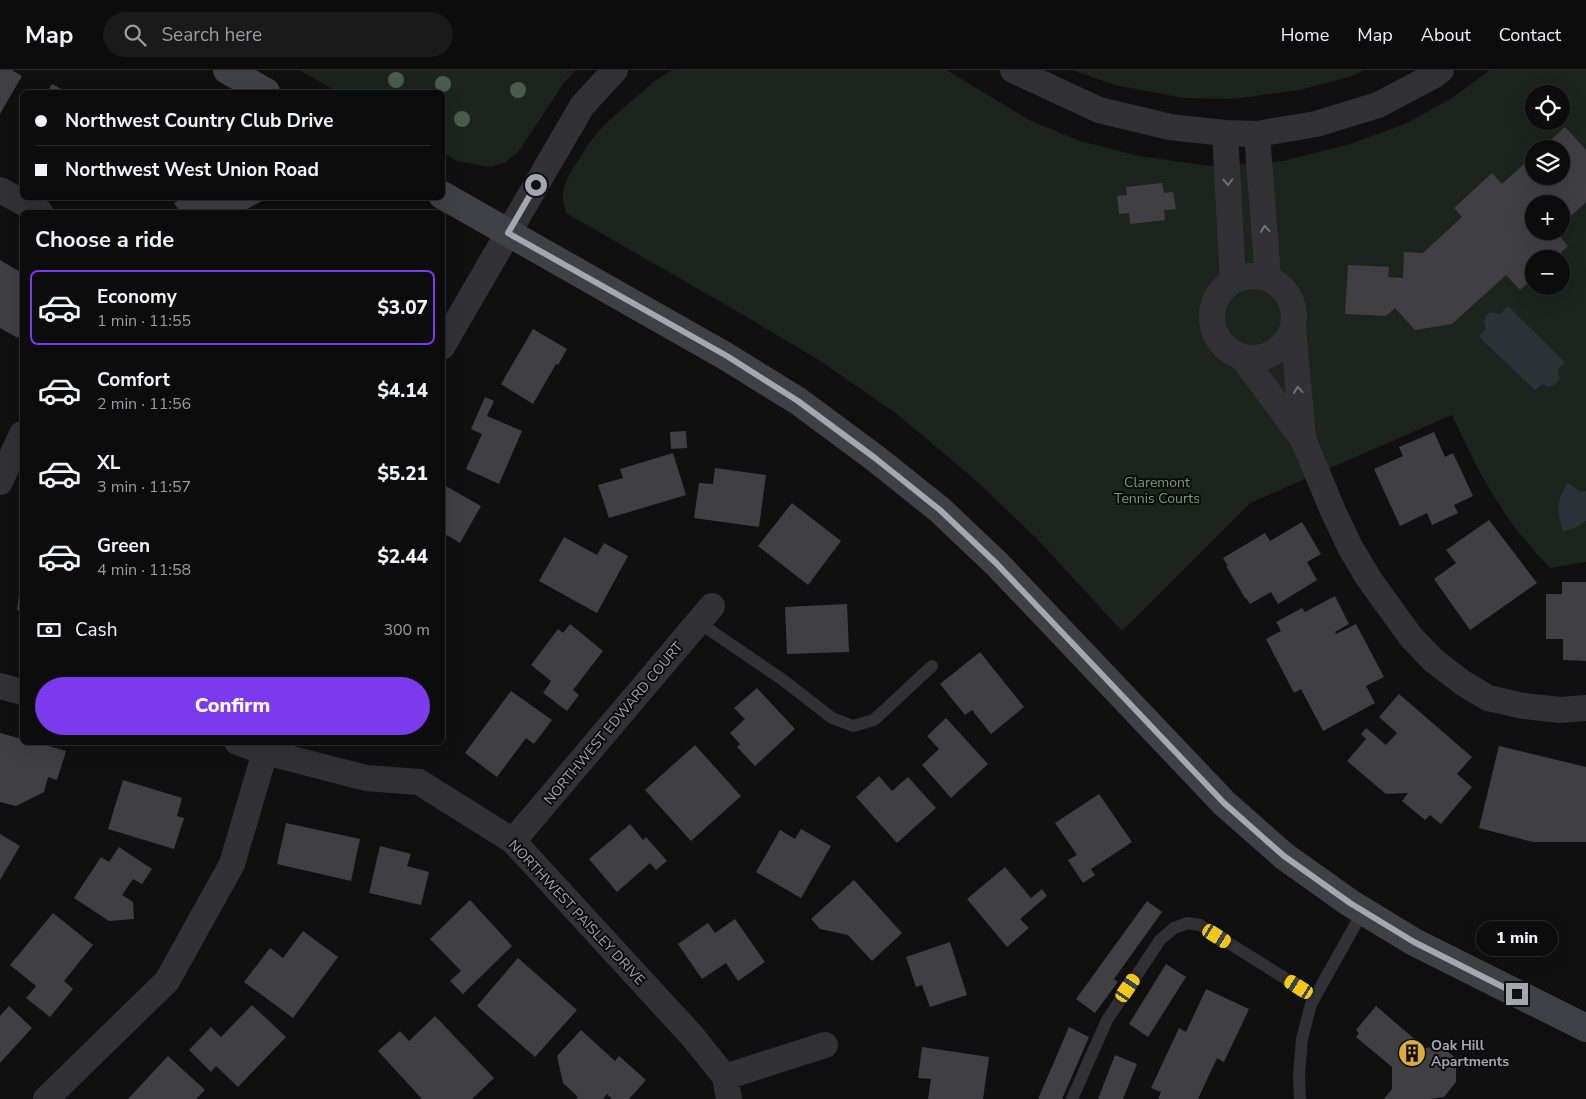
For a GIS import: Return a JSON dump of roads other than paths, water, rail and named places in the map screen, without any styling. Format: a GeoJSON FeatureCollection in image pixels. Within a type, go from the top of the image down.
{"type":"FeatureCollection","features":[{"type":"Feature","properties":{"kind":"main road"},"geometry":{"type":"LineString","coordinates":[[227,70],[262,90]]}},
{"type":"Feature","properties":{"kind":"main road"},"geometry":{"type":"LineString","coordinates":[[445,197],[727,356],[798,401],[940,510],[997,564],[1224,803],[1284,856],[1363,911],[1414,942],[1586,1028]]}},
{"type":"Feature","properties":{"kind":"street"},"geometry":{"type":"LineString","coordinates":[[445,342],[582,106],[615,70]]}},
{"type":"Feature","properties":{"kind":"street"},"geometry":{"type":"LineString","coordinates":[[1013,70],[1099,110],[1170,127],[1225,133],[1257,134],[1316,124],[1378,105],[1441,70]]}},
{"type":"Feature","properties":{"kind":"street"},"geometry":{"type":"LineString","coordinates":[[1225,133],[1233,281]]}},
{"type":"Feature","properties":{"kind":"street"},"geometry":{"type":"LineString","coordinates":[[1257,134],[1268,278]]}},
{"type":"Feature","properties":{"kind":"street"},"geometry":{"type":"LineString","coordinates":[[0,190],[36,210]]}},
{"type":"Feature","properties":{"kind":"street"},"geometry":{"type":"LineString","coordinates":[[1293,328],[1285,343],[1273,353],[1258,358],[1242,356],[1228,349],[1217,337],[1212,322],[1213,306],[1221,292],[1233,281],[1248,276],[1268,278],[1278,285],[1289,297],[1294,312],[1293,328],[1303,439]]}},
{"type":"Feature","properties":{"kind":"street"},"geometry":{"type":"LineString","coordinates":[[1242,356],[1303,439],[1333,511],[1350,547],[1369,579],[1411,637],[1434,661],[1463,683],[1488,698],[1524,706],[1560,710],[1586,708]]}},
{"type":"Feature","properties":{"kind":"street"},"geometry":{"type":"LineString","coordinates":[[0,482],[20,438]]}},
{"type":"Feature","properties":{"kind":"street","name":"NORTHWEST EDWARD COURT"},"geometry":{"type":"LineString","coordinates":[[513,841],[705,614]]}},
{"type":"Feature","properties":{"kind":"street"},"geometry":{"type":"LineString","coordinates":[[0,686],[20,691]]}},
{"type":"Feature","properties":{"kind":"street"},"geometry":{"type":"LineString","coordinates":[[46,1099],[166,981],[232,864],[267,747]]}},
{"type":"Feature","properties":{"kind":"street","name":"NORTHWEST PAISLEY DRIVE"},"geometry":{"type":"LineString","coordinates":[[267,747],[366,778],[419,782],[513,841],[693,1037],[727,1088]]}},
{"type":"Feature","properties":{"kind":"street"},"geometry":{"type":"LineString","coordinates":[[727,1088],[825,1046]]}},
{"type":"Feature","properties":{"kind":"lane"},"geometry":{"type":"LineString","coordinates":[[705,614],[783,680],[832,718],[853,726],[874,720],[932,666]]}},
{"type":"Feature","properties":{"kind":"lane"},"geometry":{"type":"LineString","coordinates":[[1300,1099],[1299,1075],[1302,1040],[1311,1004],[1363,911]]}},
{"type":"Feature","properties":{"kind":"lane"},"geometry":{"type":"LineString","coordinates":[[1072,1099],[1107,1020],[1160,940],[1174,928],[1188,923],[1200,925],[1315,997]]}},
{"type":"Feature","properties":{"kind":"place","name":"Oak Hill Apartments"},"geometry":{"type":"Point","coordinates":[1412,1053]}},
{"type":"Feature","properties":{"kind":"park label","name":"Claremont Tennis Courts"},"geometry":{"type":"Point","coordinates":[1157,490]}}]}
